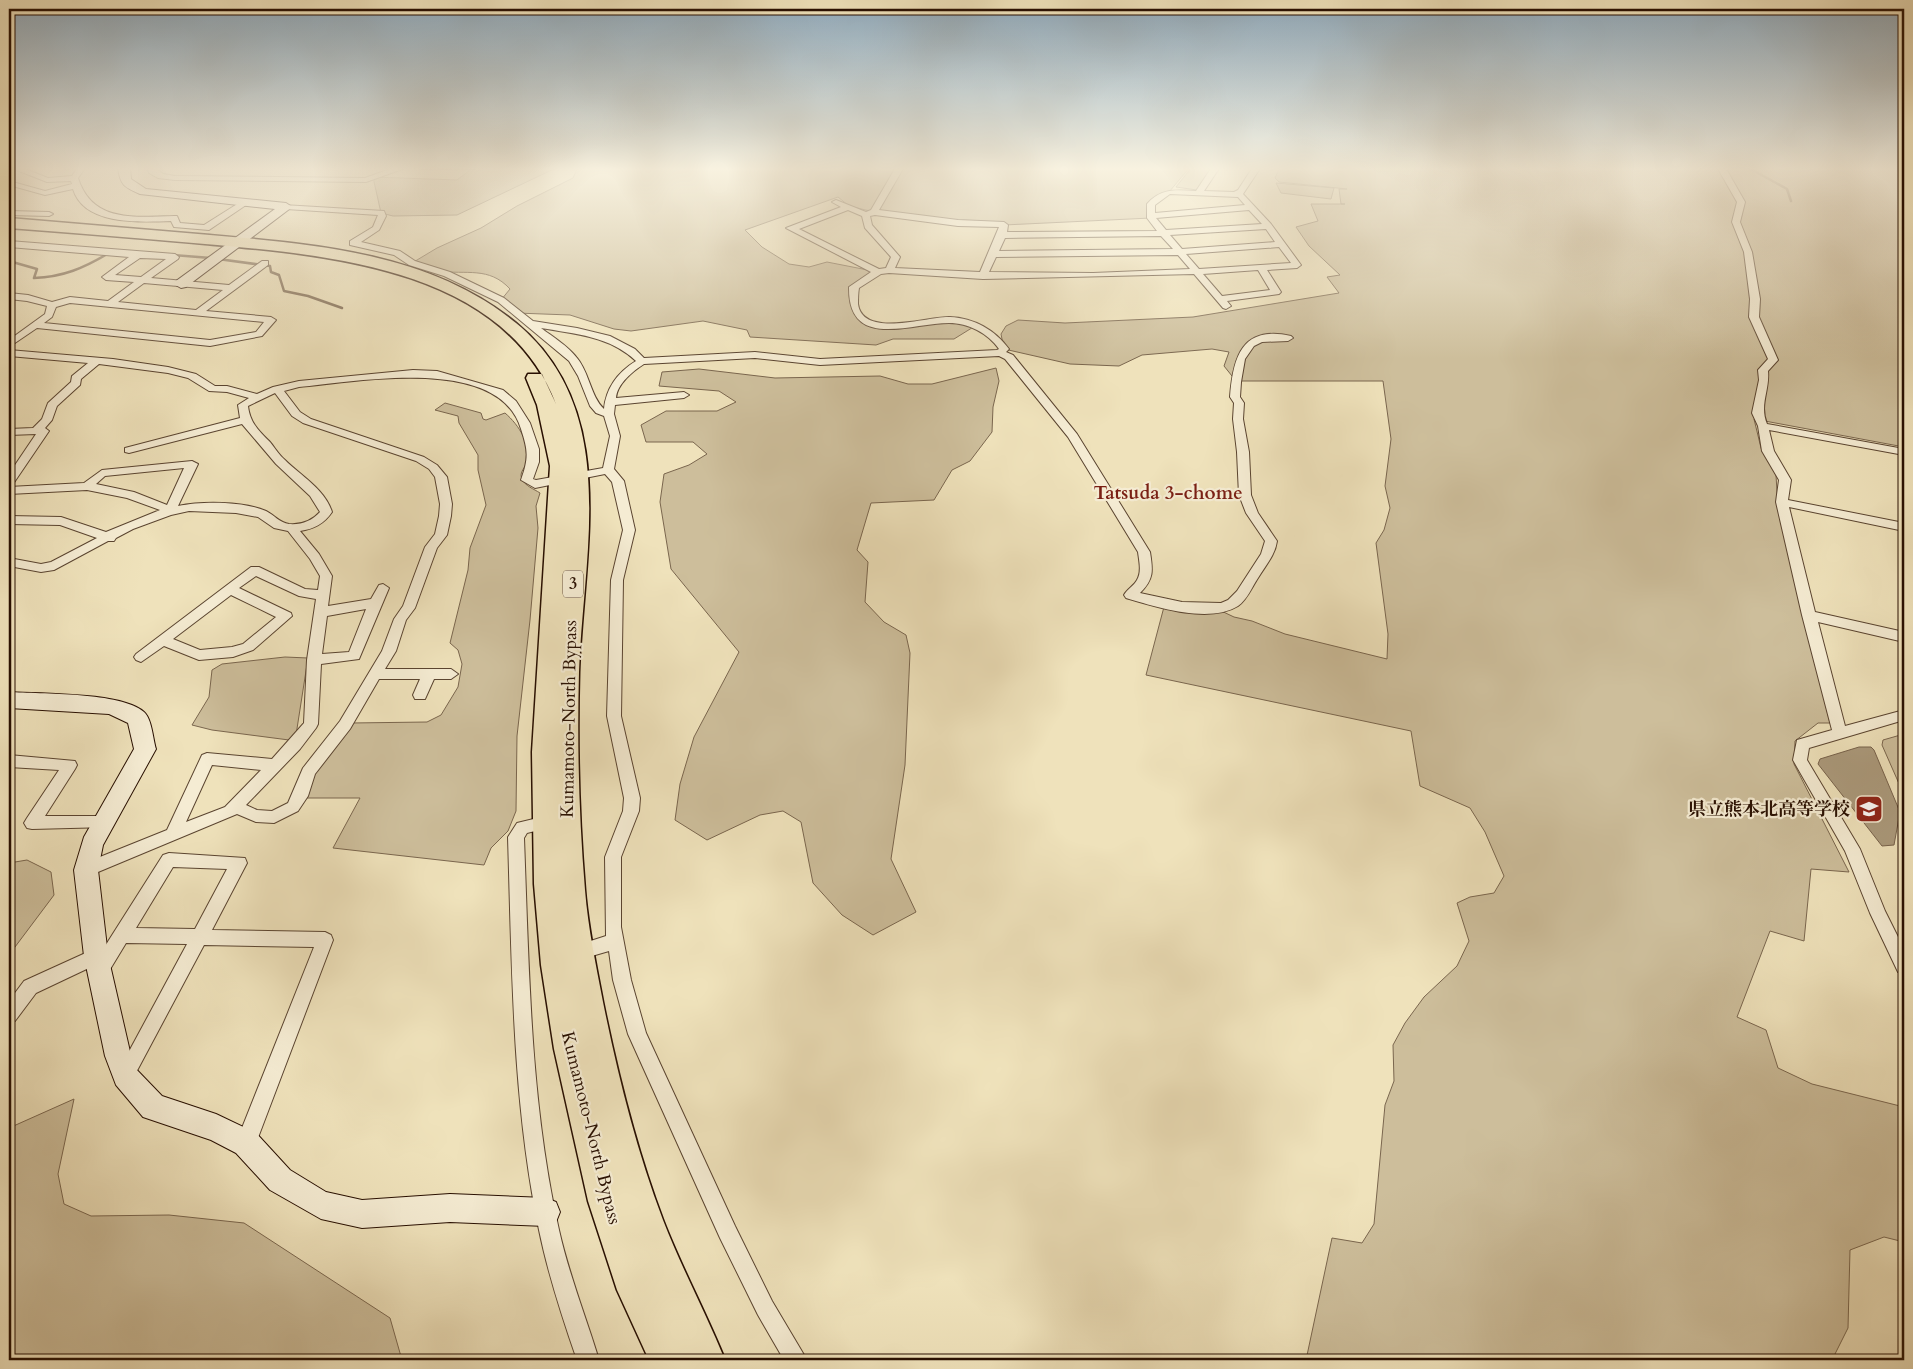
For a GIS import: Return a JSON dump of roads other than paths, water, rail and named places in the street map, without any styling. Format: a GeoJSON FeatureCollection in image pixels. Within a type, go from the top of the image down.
{"type":"FeatureCollection","features":[{"type":"Feature","properties":{"kind":"highway","name":"Kumamoto-North Bypass"},"geometry":{"type":"LineString","coordinates":[[21,231],[235,245]]}},
{"type":"Feature","properties":{"kind":"highway","name":"Kumamoto-North Bypass"},"geometry":{"type":"LineString","coordinates":[[127,231],[235,245],[364,268],[425,288],[457,303],[481,319],[508,342],[540,388],[554,431],[560,466],[569,478],[575,553],[566,690],[566,796],[572,909],[578,952],[615,1126],[636,1196],[669,1280],[705,1360]]}},
{"type":"Feature","properties":{"kind":"highway"},"geometry":{"type":"LineString","coordinates":[[9,234],[96,241],[158,241]]}},
{"type":"Feature","properties":{"kind":"highway","name":"Kumamoto-North Bypass"},"geometry":{"type":"LineString","coordinates":[[569,478],[545,752],[546,822],[556,965],[570,1049],[606,1201],[636,1290],[669,1360]]}},
{"type":"Feature","properties":{"kind":"street"},"geometry":{"type":"LineString","coordinates":[[181,284],[254,231]]}},
{"type":"Feature","properties":{"kind":"street"},"geometry":{"type":"LineString","coordinates":[[372,231],[353,243],[382,248],[474,286],[501,300],[573,359],[584,376],[595,406],[600,411],[610,414]]}},
{"type":"Feature","properties":{"kind":"street"},"geometry":{"type":"LineString","coordinates":[[797,231],[878,272]]}},
{"type":"Feature","properties":{"kind":"street"},"geometry":{"type":"LineString","coordinates":[[872,231],[896,257],[889,270]]}},
{"type":"Feature","properties":{"kind":"street"},"geometry":{"type":"LineString","coordinates":[[982,276],[1003,231]]}},
{"type":"Feature","properties":{"kind":"street"},"geometry":{"type":"LineString","coordinates":[[1002,236],[1195,231]]}},
{"type":"Feature","properties":{"kind":"street"},"geometry":{"type":"LineString","coordinates":[[993,254],[1196,272],[1297,265],[1272,231]]}},
{"type":"Feature","properties":{"kind":"street"},"geometry":{"type":"LineString","coordinates":[[1740,231],[1748,252],[1755,299],[1754,317],[1773,360],[1763,370],[1764,380],[1757,413],[1763,426],[1768,451],[1784,480],[1782,502],[1808,615],[1835,720],[1840,732]]}},
{"type":"Feature","properties":{"kind":"street"},"geometry":{"type":"LineString","coordinates":[[1164,233],[1223,302],[1276,292],[1261,268]]}},
{"type":"Feature","properties":{"kind":"street"},"geometry":{"type":"LineString","coordinates":[[1087,234],[1093,264]]}},
{"type":"Feature","properties":{"kind":"street"},"geometry":{"type":"LineString","coordinates":[[9,244],[175,257],[108,305]]}},
{"type":"Feature","properties":{"kind":"street"},"geometry":{"type":"LineString","coordinates":[[1000,353],[1004,349],[996,336],[959,322],[949,320],[879,327],[863,321],[856,312],[852,294],[854,287],[878,272],[889,270],[982,276],[1180,252],[1281,244]]}},
{"type":"Feature","properties":{"kind":"street"},"geometry":{"type":"LineString","coordinates":[[138,255],[106,278],[231,288]]}},
{"type":"Feature","properties":{"kind":"street"},"geometry":{"type":"LineString","coordinates":[[196,314],[265,263]]}},
{"type":"Feature","properties":{"kind":"street"},"geometry":{"type":"LineString","coordinates":[[9,296],[28,298],[52,306],[70,300],[271,320],[259,334],[210,343],[35,325]]}},
{"type":"Feature","properties":{"kind":"street"},"geometry":{"type":"LineString","coordinates":[[9,344],[50,315],[52,306]]}},
{"type":"Feature","properties":{"kind":"street"},"geometry":{"type":"LineString","coordinates":[[528,323],[617,342],[634,352],[642,361]]}},
{"type":"Feature","properties":{"kind":"street"},"geometry":{"type":"LineString","coordinates":[[608,470],[615,436],[610,414],[611,394],[627,371],[642,361],[755,355],[820,362],[1000,353],[1009,357],[1073,436],[1144,552],[1146,566],[1144,581],[1130,595],[1190,609],[1224,607],[1235,602],[1263,560],[1270,548],[1271,541],[1252,513],[1245,495],[1243,452],[1238,419],[1239,402],[1235,397],[1237,371],[1242,353],[1250,342],[1264,337],[1288,338]]}},
{"type":"Feature","properties":{"kind":"street"},"geometry":{"type":"LineString","coordinates":[[9,353],[168,370],[192,376],[213,389],[227,389],[257,397]]}},
{"type":"Feature","properties":{"kind":"street"},"geometry":{"type":"LineString","coordinates":[[38,430],[47,420],[52,405],[76,384],[76,378],[96,361]]}},
{"type":"Feature","properties":{"kind":"street"},"geometry":{"type":"LineString","coordinates":[[292,529],[320,520],[326,512],[326,507],[250,431],[245,420],[243,405],[277,389],[299,384],[413,373],[437,374],[499,392],[512,403],[525,423],[530,438],[533,462],[527,480],[535,484],[608,470]]}},
{"type":"Feature","properties":{"kind":"street"},"geometry":{"type":"LineString","coordinates":[[234,806],[245,813],[265,816],[274,816],[293,807],[300,796],[308,772],[345,726],[390,651],[400,619],[409,608],[431,547],[441,535],[446,504],[441,477],[420,459],[307,421],[296,414],[277,389]]}},
{"type":"Feature","properties":{"kind":"street"},"geometry":{"type":"LineString","coordinates":[[610,402],[684,394]]}},
{"type":"Feature","properties":{"kind":"street"},"geometry":{"type":"LineString","coordinates":[[129,450],[245,420]]}},
{"type":"Feature","properties":{"kind":"street"},"geometry":{"type":"LineString","coordinates":[[1763,426],[1904,452]]}},
{"type":"Feature","properties":{"kind":"street"},"geometry":{"type":"LineString","coordinates":[[9,432],[44,431],[9,482]]}},
{"type":"Feature","properties":{"kind":"street"},"geometry":{"type":"LineString","coordinates":[[9,459],[26,458]]}},
{"type":"Feature","properties":{"kind":"street"},"geometry":{"type":"LineString","coordinates":[[87,486],[102,473],[192,464],[170,510]]}},
{"type":"Feature","properties":{"kind":"street"},"geometry":{"type":"LineString","coordinates":[[608,470],[618,481],[629,530],[617,580],[614,716],[632,798],[631,811],[613,858],[613,927],[622,980],[637,1034],[727,1231],[765,1308],[796,1360]]}},
{"type":"Feature","properties":{"kind":"street"},"geometry":{"type":"LineString","coordinates":[[9,490],[87,486],[130,496],[170,510]]}},
{"type":"Feature","properties":{"kind":"street"},"geometry":{"type":"LineString","coordinates":[[1782,502],[1904,527]]}},
{"type":"Feature","properties":{"kind":"street"},"geometry":{"type":"LineString","coordinates":[[9,562],[41,568],[54,566],[149,518],[170,510],[208,507],[262,514],[279,525],[292,529],[315,557],[326,576],[314,660],[311,724],[295,745],[230,811],[86,870]]}},
{"type":"Feature","properties":{"kind":"street"},"geometry":{"type":"LineString","coordinates":[[9,520],[60,521],[110,538]]}},
{"type":"Feature","properties":{"kind":"street"},"geometry":{"type":"LineString","coordinates":[[141,657],[255,570],[303,593],[324,595]]}},
{"type":"Feature","properties":{"kind":"street"},"geometry":{"type":"LineString","coordinates":[[314,660],[354,656],[383,588]]}},
{"type":"Feature","properties":{"kind":"street"},"geometry":{"type":"LineString","coordinates":[[162,640],[200,655],[233,652],[248,647],[286,616],[230,589]]}},
{"type":"Feature","properties":{"kind":"street"},"geometry":{"type":"LineString","coordinates":[[321,612],[375,603]]}},
{"type":"Feature","properties":{"kind":"street"},"geometry":{"type":"LineString","coordinates":[[1808,615],[1904,637]]}},
{"type":"Feature","properties":{"kind":"street"},"geometry":{"type":"LineString","coordinates":[[377,674],[451,674]]}},
{"type":"Feature","properties":{"kind":"street"},"geometry":{"type":"LineString","coordinates":[[420,695],[429,674]]}},
{"type":"Feature","properties":{"kind":"street"},"geometry":{"type":"LineString","coordinates":[[9,700],[112,706],[137,718],[142,731],[145,749],[92,844],[86,870],[98,963],[118,1056],[125,1076],[153,1107],[216,1128],[246,1143],[280,1180],[321,1205],[362,1214],[450,1208],[546,1212]]}},
{"type":"Feature","properties":{"kind":"street"},"geometry":{"type":"LineString","coordinates":[[1904,715],[1802,744],[1800,760],[1852,849],[1878,913],[1904,966]]}},
{"type":"Feature","properties":{"kind":"street"},"geometry":{"type":"LineString","coordinates":[[173,834],[207,759],[275,765]]}},
{"type":"Feature","properties":{"kind":"street"},"geometry":{"type":"LineString","coordinates":[[9,761],[70,765],[32,823],[104,822]]}},
{"type":"Feature","properties":{"kind":"street"},"geometry":{"type":"LineString","coordinates":[[546,822],[522,828],[516,837],[520,965],[528,1079],[546,1212],[570,1307],[588,1360]]}},
{"type":"Feature","properties":{"kind":"street"},"geometry":{"type":"LineString","coordinates":[[9,1015],[30,987],[98,963],[124,935],[169,860],[239,863],[125,1076]]}},
{"type":"Feature","properties":{"kind":"street"},"geometry":{"type":"LineString","coordinates":[[124,935],[325,940],[246,1143]]}},
{"type":"Feature","properties":{"kind":"street"},"geometry":{"type":"LineString","coordinates":[[578,952],[615,941]]}},
{"type":"Feature","properties":{"kind":"waterway"},"geometry":{"type":"LineString","coordinates":[[9,261],[37,269],[34,278],[54,276],[73,271],[109,253]]}},
{"type":"Feature","properties":{"kind":"waterway"},"geometry":{"type":"LineString","coordinates":[[173,255],[211,258]]}},
{"type":"Feature","properties":{"kind":"waterway"},"geometry":{"type":"LineString","coordinates":[[218,259],[270,266],[271,272],[279,275],[284,291],[308,296],[342,308]]}},
{"type":"Feature","properties":{"kind":"place","name":"県立熊本北高等学校"},"geometry":{"type":"Point","coordinates":[1869,809]}},
{"type":"Feature","properties":{"kind":"district","name":"Tatsuda 3-chome"},"geometry":{"type":"Point","coordinates":[1168,493]}}]}
